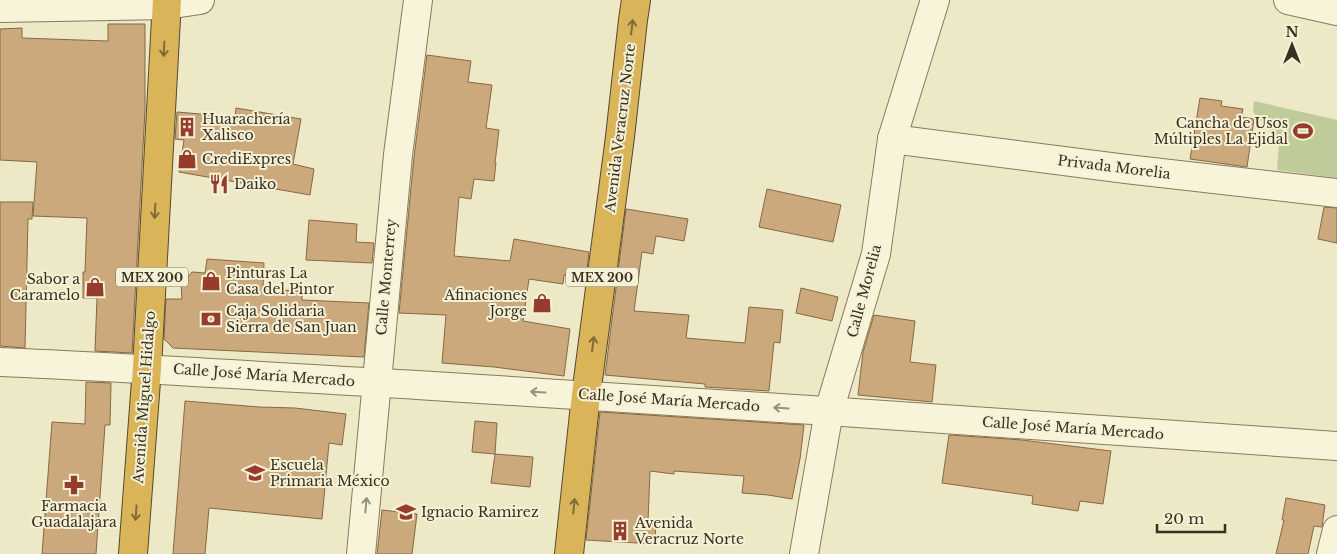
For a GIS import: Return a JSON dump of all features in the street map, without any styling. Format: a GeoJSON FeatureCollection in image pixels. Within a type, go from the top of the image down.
{"type":"FeatureCollection","features":[{"type":"Feature","properties":{"kind":"highway","name":"Avenida Veracruz Norte"},"geometry":{"type":"LineString","coordinates":[[569,554],[586,395],[636,0]]}},
{"type":"Feature","properties":{"kind":"highway","name":"Avenida Miguel Hidalgo"},"geometry":{"type":"LineString","coordinates":[[133,554],[147,368],[167,2]]}},
{"type":"Feature","properties":{"kind":"street"},"geometry":{"type":"LineString","coordinates":[[0,8],[200,0]]}},
{"type":"Feature","properties":{"kind":"street","name":"Calle Monterrey"},"geometry":{"type":"LineString","coordinates":[[361,554],[398,155],[418,0]]}},
{"type":"Feature","properties":{"kind":"street","name":"Calle Morelia"},"geometry":{"type":"LineString","coordinates":[[804,554],[829,411],[876,254],[892,139],[935,0]]}},
{"type":"Feature","properties":{"kind":"street"},"geometry":{"type":"LineString","coordinates":[[1288,0],[1337,11]]}},
{"type":"Feature","properties":{"kind":"street","name":"Privada Morelia"},"geometry":{"type":"LineString","coordinates":[[892,139],[1126,169],[1337,193]]}},
{"type":"Feature","properties":{"kind":"street","name":"Calle José María Mercado"},"geometry":{"type":"LineString","coordinates":[[0,362],[147,368],[586,395],[1337,446]]}},
{"type":"Feature","properties":{"kind":"street"},"geometry":{"type":"LineString","coordinates":[[1331,554],[1337,530]]}},
{"type":"Feature","properties":{"kind":"green space","name":"Cancha de Usos Múltiples La Ejidal"},"geometry":{"type":"Polygon","coordinates":[[[1254,101],[1337,120],[1337,178],[1277,170],[1279,142],[1253,112],[1254,101]]]}},
{"type":"Feature","properties":{"kind":"building"},"geometry":{"type":"Polygon","coordinates":[[[108,24],[145,24],[145,110],[132,353],[95,351],[97,298],[83,298],[87,218],[33,216],[37,162],[0,160],[0,29],[22,28],[22,38],[108,41],[108,24]]]}},
{"type":"Feature","properties":{"kind":"building"},"geometry":{"type":"Polygon","coordinates":[[[427,55],[471,61],[468,82],[492,85],[486,128],[499,130],[494,181],[474,179],[471,199],[459,197],[454,256],[510,261],[514,239],[589,252],[586,279],[564,275],[563,284],[529,279],[523,321],[570,329],[564,376],[494,367],[442,363],[446,315],[399,313],[414,157],[427,55]]]}},
{"type":"Feature","properties":{"kind":"building"},"geometry":{"type":"Polygon","coordinates":[[[1200,98],[1222,101],[1221,106],[1243,109],[1241,117],[1254,119],[1247,167],[1190,159],[1200,98]]]}},
{"type":"Feature","properties":{"kind":"building"},"geometry":{"type":"Polygon","coordinates":[[[236,108],[301,119],[293,164],[314,169],[310,195],[179,172],[184,140],[175,139],[177,112],[235,117],[236,108]]]}},
{"type":"Feature","properties":{"kind":"building"},"geometry":{"type":"Polygon","coordinates":[[[767,189],[841,205],[833,242],[759,227],[767,189]]]}},
{"type":"Feature","properties":{"kind":"building"},"geometry":{"type":"Polygon","coordinates":[[[0,202],[33,202],[32,219],[28,219],[25,348],[0,346],[0,202]]]}},
{"type":"Feature","properties":{"kind":"building"},"geometry":{"type":"Polygon","coordinates":[[[1324,207],[1337,208],[1337,243],[1318,239],[1324,207]]]}},
{"type":"Feature","properties":{"kind":"building"},"geometry":{"type":"Polygon","coordinates":[[[626,209],[688,219],[684,241],[656,236],[653,254],[642,252],[634,311],[689,315],[686,338],[745,343],[749,307],[783,310],[780,343],[774,342],[769,391],[705,387],[705,384],[605,375],[626,209]]]}},
{"type":"Feature","properties":{"kind":"building"},"geometry":{"type":"Polygon","coordinates":[[[309,220],[357,224],[356,242],[374,243],[372,263],[306,260],[309,220]]]}},
{"type":"Feature","properties":{"kind":"building"},"geometry":{"type":"Polygon","coordinates":[[[207,259],[264,263],[263,289],[302,291],[302,300],[369,303],[364,357],[173,348],[164,339],[166,299],[182,299],[181,285],[192,272],[205,273],[207,259]]]}},
{"type":"Feature","properties":{"kind":"building"},"geometry":{"type":"Polygon","coordinates":[[[801,288],[838,297],[832,321],[796,313],[801,288]]]}},
{"type":"Feature","properties":{"kind":"building"},"geometry":{"type":"Polygon","coordinates":[[[874,315],[915,321],[910,362],[936,365],[932,402],[858,395],[863,352],[874,315]]]}},
{"type":"Feature","properties":{"kind":"building","name":"Farmacia Guadalajara"},"geometry":{"type":"Polygon","coordinates":[[[86,382],[111,383],[110,425],[105,425],[96,554],[42,554],[52,422],[85,424],[86,382]]]}},
{"type":"Feature","properties":{"kind":"building"},"geometry":{"type":"Polygon","coordinates":[[[185,401],[295,408],[346,414],[342,445],[329,443],[322,519],[209,508],[205,554],[173,554],[185,401]]]}},
{"type":"Feature","properties":{"kind":"building"},"geometry":{"type":"Polygon","coordinates":[[[600,412],[804,425],[792,499],[742,493],[744,476],[674,471],[674,474],[650,471],[648,522],[656,523],[655,544],[586,540],[600,412]]]}},
{"type":"Feature","properties":{"kind":"building"},"geometry":{"type":"Polygon","coordinates":[[[475,421],[497,423],[495,454],[472,452],[475,421]]]}},
{"type":"Feature","properties":{"kind":"building"},"geometry":{"type":"Polygon","coordinates":[[[949,435],[1022,440],[1111,451],[1103,504],[1080,501],[1078,511],[1032,504],[1033,496],[942,483],[949,435]]]}},
{"type":"Feature","properties":{"kind":"building"},"geometry":{"type":"Polygon","coordinates":[[[495,454],[533,457],[530,487],[491,483],[495,454]]]}},
{"type":"Feature","properties":{"kind":"building"},"geometry":{"type":"Polygon","coordinates":[[[1286,498],[1325,505],[1322,527],[1314,526],[1308,554],[1276,554],[1284,520],[1282,520],[1286,498]]]}},
{"type":"Feature","properties":{"kind":"building"},"geometry":{"type":"Polygon","coordinates":[[[382,510],[417,514],[412,554],[377,554],[382,510]]]}},
{"type":"Feature","properties":{"kind":"place","name":"Huarachería Xalisco"},"geometry":{"type":"Point","coordinates":[187,127]}},
{"type":"Feature","properties":{"kind":"place","name":"Cancha de Usos Múltiples La Ejidal"},"geometry":{"type":"Point","coordinates":[1303,131]}},
{"type":"Feature","properties":{"kind":"place","name":"CrediExpres"},"geometry":{"type":"Point","coordinates":[187,159]}},
{"type":"Feature","properties":{"kind":"place","name":"Daiko"},"geometry":{"type":"Point","coordinates":[219,184]}},
{"type":"Feature","properties":{"kind":"place","name":"Pinturas La Casa del Pintor"},"geometry":{"type":"Point","coordinates":[211,281]}},
{"type":"Feature","properties":{"kind":"place","name":"Sabor a Caramelo"},"geometry":{"type":"Point","coordinates":[95,287]}},
{"type":"Feature","properties":{"kind":"place","name":"Afinaciones Jorge"},"geometry":{"type":"Point","coordinates":[542,303]}},
{"type":"Feature","properties":{"kind":"place","name":"Caja Solidaria Sierra de San Juan"},"geometry":{"type":"Point","coordinates":[211,319]}},
{"type":"Feature","properties":{"kind":"place","name":"Escuela Primaria México"},"geometry":{"type":"Point","coordinates":[255,473]}},
{"type":"Feature","properties":{"kind":"place","name":"Farmacia Guadalajara"},"geometry":{"type":"Point","coordinates":[74,485]}},
{"type":"Feature","properties":{"kind":"place","name":"Ignacio Ramirez"},"geometry":{"type":"Point","coordinates":[406,512]}},
{"type":"Feature","properties":{"kind":"place","name":"Avenida Veracruz Norte"},"geometry":{"type":"Point","coordinates":[620,531]}}]}
